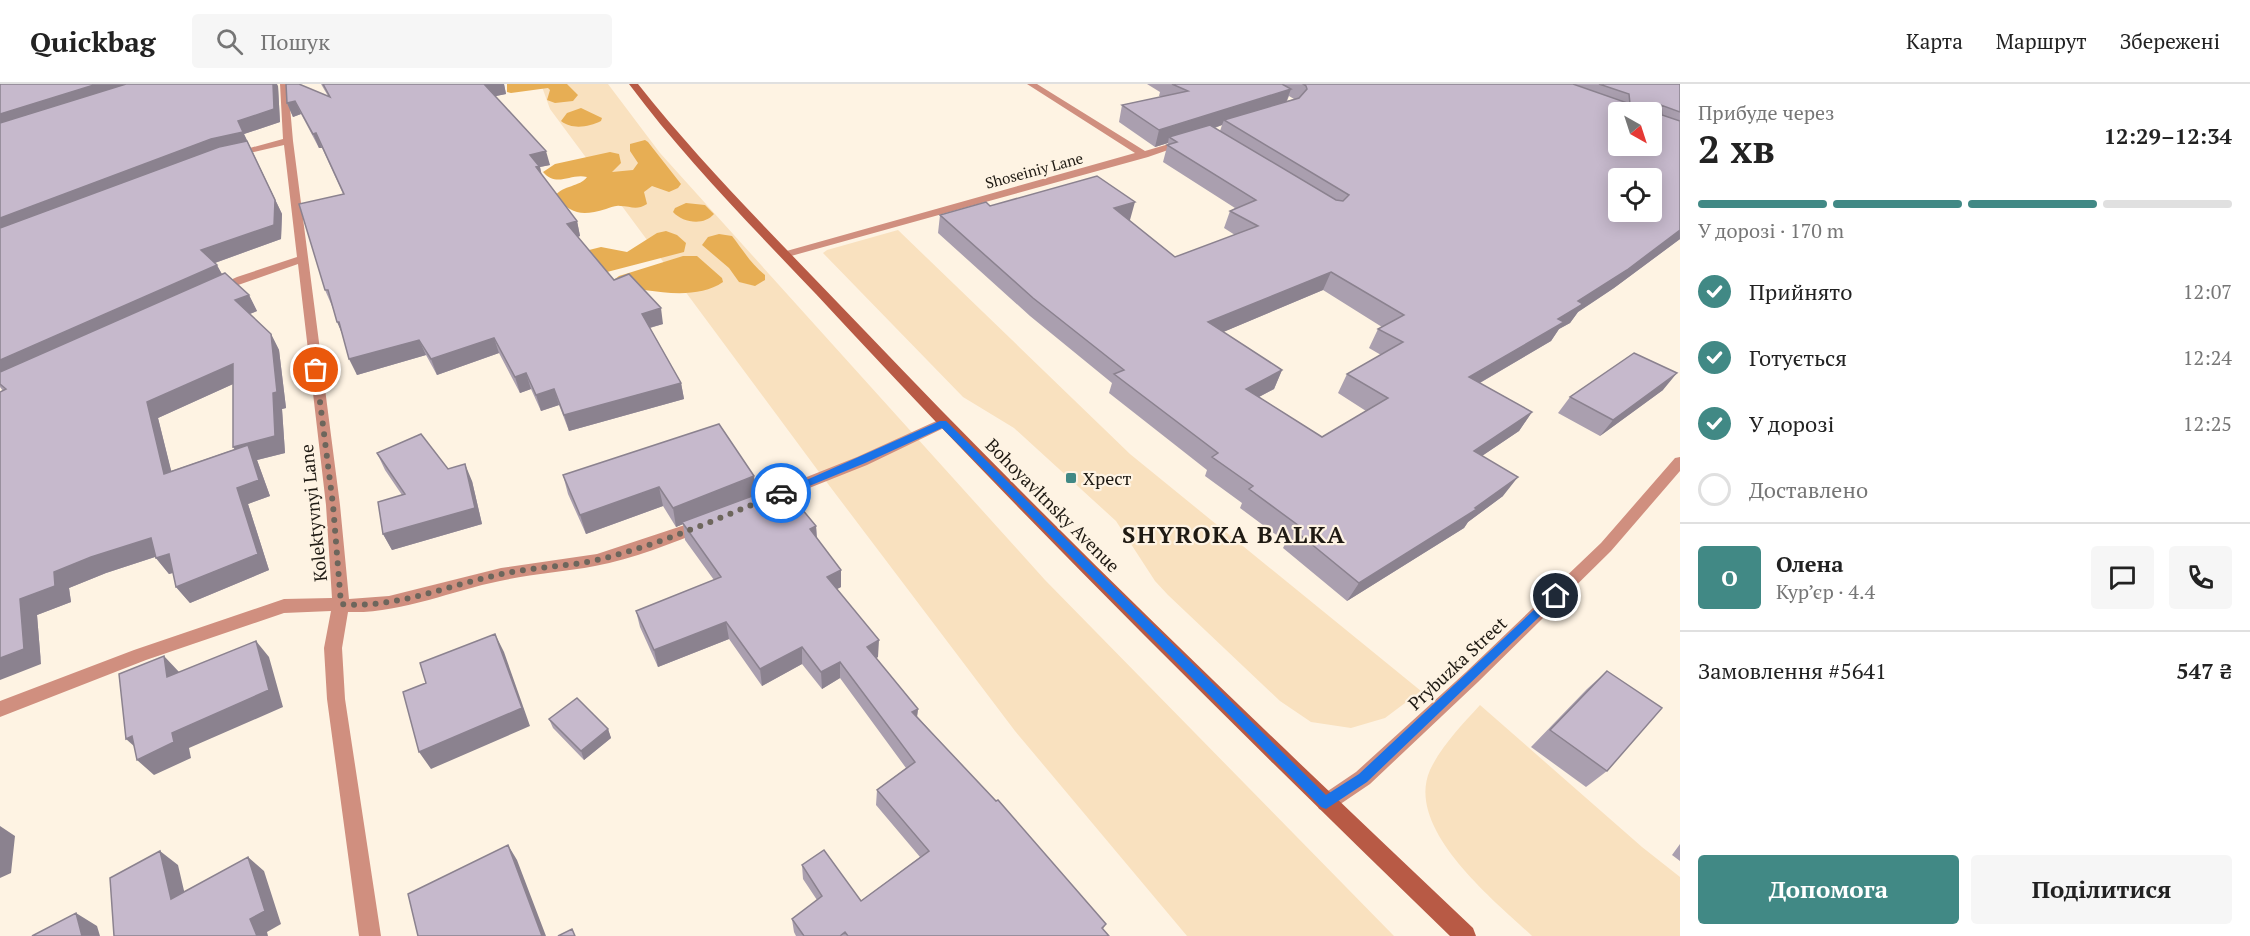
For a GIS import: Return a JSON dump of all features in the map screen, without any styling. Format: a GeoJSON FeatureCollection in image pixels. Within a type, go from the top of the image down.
{"type":"FeatureCollection","features":[{"type":"Feature","properties":{"kind":"main road","name":"Bohoyavltnsky Avenue"},"geometry":{"type":"LineString","coordinates":[[633,84],[684,145],[943,423],[1326,803],[1465,936]]}},
{"type":"Feature","properties":{"kind":"street","name":"Kolektyvnyi Lane"},"geometry":{"type":"LineString","coordinates":[[284,84],[288,141],[333,505],[341,604],[333,648],[336,699],[370,936]]}},
{"type":"Feature","properties":{"kind":"street"},"geometry":{"type":"LineString","coordinates":[[1031,84],[1145,155]]}},
{"type":"Feature","properties":{"kind":"street","name":"Shoseiniy Lane"},"geometry":{"type":"LineString","coordinates":[[787,254],[1196,139]]}},
{"type":"Feature","properties":{"kind":"street"},"geometry":{"type":"LineString","coordinates":[[222,157],[288,141]]}},
{"type":"Feature","properties":{"kind":"street"},"geometry":{"type":"LineString","coordinates":[[210,292],[302,259]]}},
{"type":"Feature","properties":{"kind":"street"},"geometry":{"type":"LineString","coordinates":[[749,506],[862,461],[943,423]]}},
{"type":"Feature","properties":{"kind":"street","name":"Prybuzka Street"},"geometry":{"type":"LineString","coordinates":[[1326,803],[1363,778],[1472,677],[1606,547],[1680,462]]}},
{"type":"Feature","properties":{"kind":"street"},"geometry":{"type":"LineString","coordinates":[[0,709],[140,655],[284,606],[341,604],[367,606],[389,603],[501,574],[597,560],[674,536],[717,519]]}},
{"type":"Feature","properties":{"kind":"shaded area"},"geometry":{"type":"Polygon","coordinates":[[[507,84],[567,84],[578,95],[573,101],[555,103],[547,100],[550,90],[548,88],[511,93],[507,92],[507,84]]]}},
{"type":"Feature","properties":{"kind":"shaded area"},"geometry":{"type":"Polygon","coordinates":[[[541,84],[608,84],[660,153],[1045,580],[1394,936],[1187,936],[1015,731],[819,472],[550,109],[541,84]]]}},
{"type":"Feature","properties":{"kind":"shaded area"},"geometry":{"type":"Polygon","coordinates":[[[581,108],[602,118],[601,121],[581,127],[570,126],[561,121],[567,113],[581,108]]]}},
{"type":"Feature","properties":{"kind":"shaded area"},"geometry":{"type":"Polygon","coordinates":[[[645,140],[681,184],[669,192],[652,186],[644,192],[647,204],[640,207],[616,206],[584,213],[572,210],[555,196],[558,192],[580,183],[587,177],[559,180],[548,177],[543,172],[555,164],[610,152],[619,154],[621,163],[612,172],[633,170],[638,163],[630,151],[630,144],[645,140]]]}},
{"type":"Feature","properties":{"kind":"shaded area"},"geometry":{"type":"Polygon","coordinates":[[[686,203],[705,205],[714,214],[699,222],[682,219],[673,212],[675,208],[686,203]]]}},
{"type":"Feature","properties":{"kind":"shaded area"},"geometry":{"type":"Polygon","coordinates":[[[898,230],[1130,454],[1421,691],[1385,718],[1351,728],[1311,722],[1280,701],[1155,581],[1116,521],[1014,428],[963,397],[823,253],[898,230]]]}},
{"type":"Feature","properties":{"kind":"shaded area"},"geometry":{"type":"Polygon","coordinates":[[[666,231],[677,235],[686,243],[684,252],[607,272],[585,251],[601,247],[627,252],[657,233],[666,231]]]}},
{"type":"Feature","properties":{"kind":"shaded area"},"geometry":{"type":"Polygon","coordinates":[[[719,234],[732,236],[751,262],[765,275],[765,280],[755,286],[739,282],[729,268],[702,245],[708,237],[719,234]]]}},
{"type":"Feature","properties":{"kind":"shaded area"},"geometry":{"type":"Polygon","coordinates":[[[683,256],[697,256],[722,278],[723,282],[698,292],[685,293],[656,292],[616,285],[615,279],[619,276],[683,256]]]}},
{"type":"Feature","properties":{"kind":"shaded area"},"geometry":{"type":"Polygon","coordinates":[[[1480,705],[1642,847],[1680,877],[1680,936],[1532,936],[1497,904],[1457,862],[1441,839],[1430,816],[1425,793],[1430,770],[1440,752],[1480,705]]]}},
{"type":"Feature","properties":{"kind":"building"},"geometry":{"type":"Polygon","coordinates":[[[0,84],[97,84],[0,114],[0,84]]]}},
{"type":"Feature","properties":{"kind":"building"},"geometry":{"type":"Polygon","coordinates":[[[126,84],[273,84],[274,109],[238,121],[243,132],[211,139],[0,218],[0,123],[126,84]]]}},
{"type":"Feature","properties":{"kind":"building"},"geometry":{"type":"Polygon","coordinates":[[[286,84],[299,84],[330,97],[323,84],[484,84],[546,151],[530,155],[539,166],[536,167],[577,221],[567,224],[614,280],[629,274],[661,308],[642,314],[681,383],[564,415],[554,389],[536,395],[526,373],[515,377],[494,338],[431,359],[419,340],[349,359],[339,322],[337,322],[328,290],[325,290],[299,204],[344,194],[316,133],[313,134],[295,101],[287,103],[286,84]]]}},
{"type":"Feature","properties":{"kind":"building"},"geometry":{"type":"Polygon","coordinates":[[[1172,84],[1282,84],[1291,89],[1159,130],[1122,105],[1188,91],[1172,84]]]}},
{"type":"Feature","properties":{"kind":"building"},"geometry":{"type":"Polygon","coordinates":[[[1303,84],[1573,84],[1624,102],[1608,102],[1608,156],[1662,156],[1662,115],[1680,121],[1680,230],[1627,270],[1578,301],[1583,304],[1558,319],[1564,322],[1469,377],[1532,412],[1474,451],[1518,477],[1475,508],[1477,509],[1359,583],[1293,529],[1299,526],[1249,489],[1253,486],[1212,457],[1218,453],[1114,374],[1124,370],[1033,298],[940,215],[986,202],[990,206],[1097,176],[1135,202],[1114,208],[1175,257],[1258,226],[1230,211],[1256,200],[1167,145],[1177,142],[1169,137],[1210,125],[1336,200],[1343,201],[1349,195],[1224,120],[1299,98],[1307,89],[1303,84]],[[1331,272],[1208,322],[1282,370],[1246,389],[1322,437],[1388,398],[1347,374],[1403,342],[1378,329],[1404,315],[1331,272]]]}},
{"type":"Feature","properties":{"kind":"building"},"geometry":{"type":"Polygon","coordinates":[[[1599,84],[1680,84],[1680,112],[1662,105],[1662,102],[1630,102],[1629,94],[1599,84]]]}},
{"type":"Feature","properties":{"kind":"building"},"geometry":{"type":"Polygon","coordinates":[[[247,141],[275,200],[274,225],[201,250],[217,265],[0,360],[0,228],[219,147],[247,141]]]}},
{"type":"Feature","properties":{"kind":"building"},"geometry":{"type":"Polygon","coordinates":[[[225,273],[249,295],[235,300],[271,334],[277,392],[273,393],[275,436],[233,447],[233,364],[147,402],[164,474],[248,445],[259,480],[237,488],[258,554],[176,587],[169,554],[156,558],[151,538],[91,557],[54,572],[55,586],[20,599],[24,649],[0,658],[0,392],[6,389],[0,384],[0,372],[225,273]]]}},
{"type":"Feature","properties":{"kind":"building"},"geometry":{"type":"Polygon","coordinates":[[[1634,353],[1677,373],[1613,420],[1570,397],[1634,353]]]}},
{"type":"Feature","properties":{"kind":"building"},"geometry":{"type":"Polygon","coordinates":[[[719,424],[754,476],[673,508],[659,487],[580,515],[563,475],[719,424]]]}},
{"type":"Feature","properties":{"kind":"building"},"geometry":{"type":"Polygon","coordinates":[[[421,434],[448,469],[465,464],[475,508],[383,534],[378,502],[405,494],[377,453],[421,434]]]}},
{"type":"Feature","properties":{"kind":"building"},"geometry":{"type":"Polygon","coordinates":[[[782,485],[816,526],[810,529],[841,570],[827,577],[879,640],[867,647],[918,709],[912,712],[996,801],[998,800],[1106,924],[1102,928],[1109,936],[848,936],[845,932],[840,936],[804,936],[792,919],[822,896],[802,865],[824,850],[861,901],[929,851],[877,790],[915,762],[840,662],[821,672],[802,647],[760,669],[726,622],[654,650],[636,611],[721,577],[682,522],[782,485]]]}},
{"type":"Feature","properties":{"kind":"building"},"geometry":{"type":"Polygon","coordinates":[[[495,634],[522,708],[419,752],[403,692],[426,683],[420,663],[495,634]]]}},
{"type":"Feature","properties":{"kind":"building"},"geometry":{"type":"Polygon","coordinates":[[[256,641],[269,690],[172,733],[174,742],[137,760],[132,736],[126,739],[119,674],[164,656],[167,677],[256,641]]]}},
{"type":"Feature","properties":{"kind":"building"},"geometry":{"type":"Polygon","coordinates":[[[1607,671],[1662,708],[1607,771],[1550,730],[1607,671]]]}},
{"type":"Feature","properties":{"kind":"building"},"geometry":{"type":"Polygon","coordinates":[[[577,698],[608,729],[581,751],[549,719],[577,698]]]}},
{"type":"Feature","properties":{"kind":"building"},"geometry":{"type":"Polygon","coordinates":[[[508,845],[542,936],[418,936],[408,894],[508,845]]]}},
{"type":"Feature","properties":{"kind":"building"},"geometry":{"type":"Polygon","coordinates":[[[160,851],[171,899],[248,857],[265,911],[250,919],[257,936],[114,936],[110,878],[160,851]]]}},
{"type":"Feature","properties":{"kind":"building"},"geometry":{"type":"Polygon","coordinates":[[[76,913],[82,936],[32,936],[76,913]]]}},
{"type":"Feature","properties":{"kind":"building"},"geometry":{"type":"Polygon","coordinates":[[[572,929],[575,936],[558,936],[572,929]]]}},
{"type":"Feature","properties":{"kind":"way so far"},"geometry":{"type":"LineString","coordinates":[[316,370],[333,505],[341,604],[367,606],[389,603],[501,574],[597,560],[674,536],[781,493]]}},
{"type":"Feature","properties":{"kind":"place","name":"Хрест"},"geometry":{"type":"Point","coordinates":[1071,478]}},
{"type":"Feature","properties":{"kind":"district","name":"SHYROKA BALKA"},"geometry":{"type":"Point","coordinates":[1234,534]}},
{"type":"Feature","properties":{"kind":"route"},"geometry":{"type":"LineString","coordinates":[[781,493],[862,461],[883,449],[943,423],[1326,803],[1363,778],[1556,596]]}}]}
